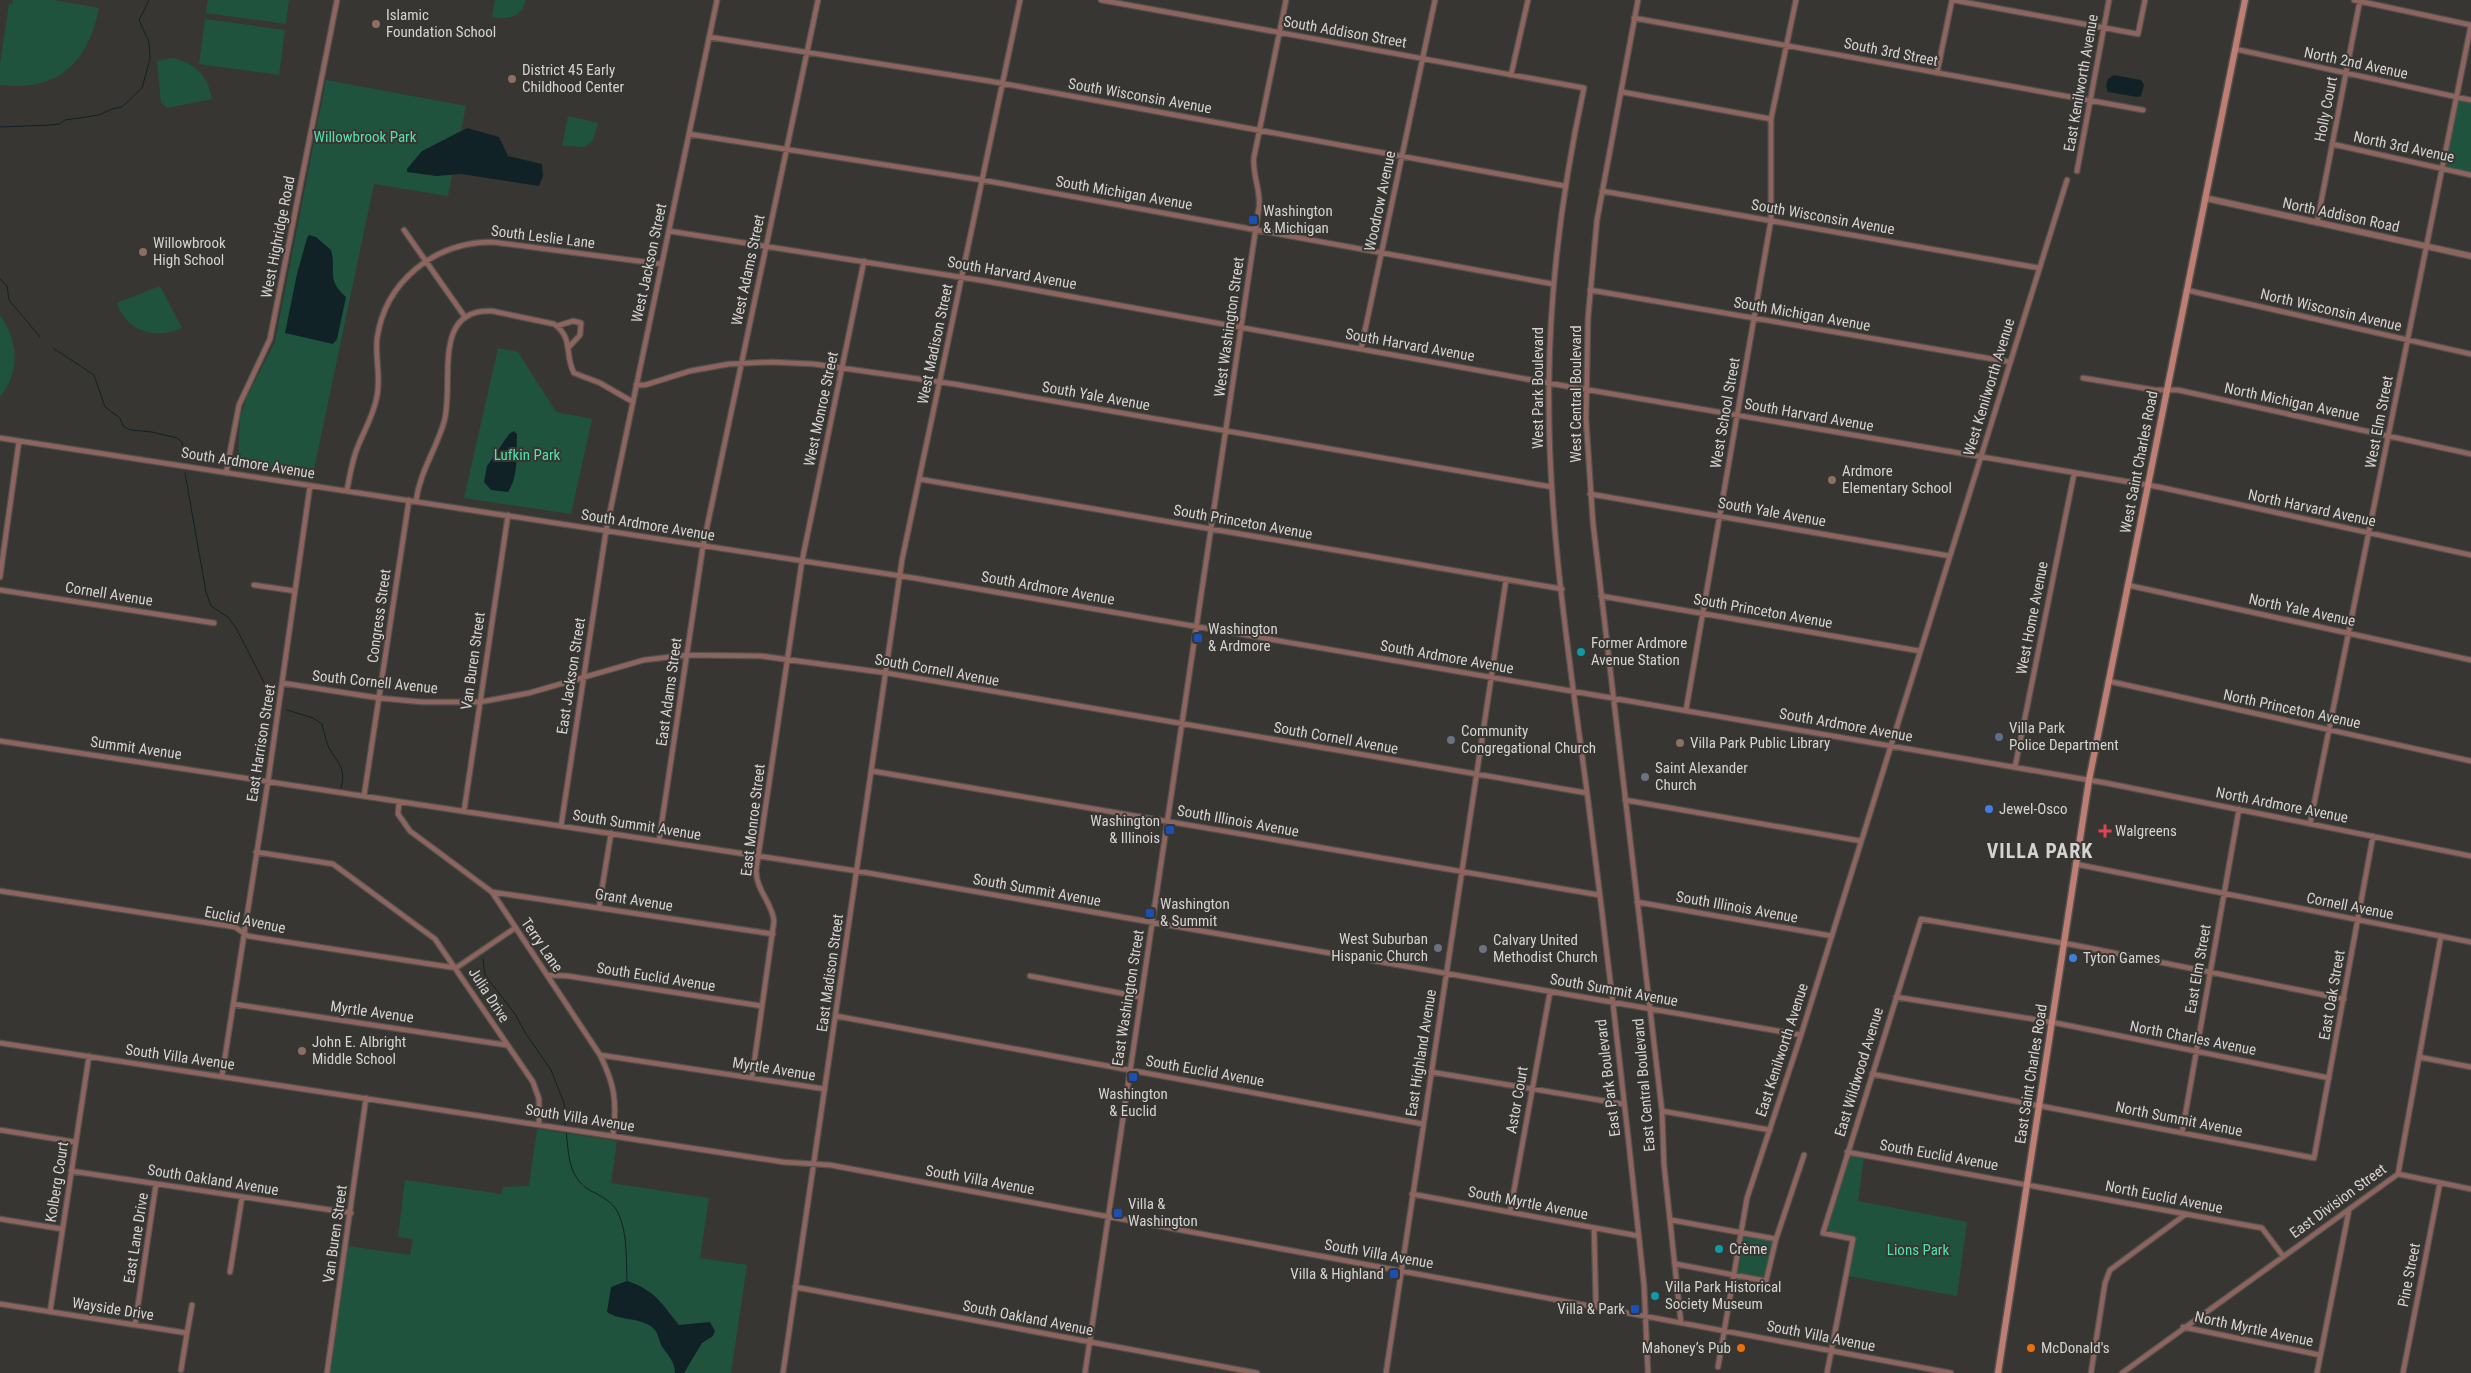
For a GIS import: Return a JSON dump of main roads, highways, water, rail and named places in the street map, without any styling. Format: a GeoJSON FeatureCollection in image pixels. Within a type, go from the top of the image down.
{"type":"FeatureCollection","features":[{"type":"Feature","properties":{"kind":"main road","name":"West Saint Charles Road"},"geometry":{"type":"LineString","coordinates":[[2089,780],[2245,0]]}},
{"type":"Feature","properties":{"kind":"main road","name":"East Saint Charles Road"},"geometry":{"type":"LineString","coordinates":[[1998,1373],[2089,780]]}},
{"type":"Feature","properties":{"kind":"waterway"},"geometry":{"type":"LineString","coordinates":[[0,127],[60,124],[65,120],[99,115],[122,107],[142,88],[150,59],[149,42],[139,20],[149,0]]}},
{"type":"Feature","properties":{"kind":"waterway"},"geometry":{"type":"LineString","coordinates":[[0,279],[7,286],[9,300],[40,337]]}},
{"type":"Feature","properties":{"kind":"waterway"},"geometry":{"type":"LineString","coordinates":[[53,348],[94,375],[105,407],[120,418],[123,426],[130,430],[152,432],[177,438],[182,442],[185,458]]}},
{"type":"Feature","properties":{"kind":"waterway"},"geometry":{"type":"LineString","coordinates":[[185,473],[206,592],[211,606],[228,617],[236,628],[271,696]]}},
{"type":"Feature","properties":{"kind":"waterway"},"geometry":{"type":"LineString","coordinates":[[287,710],[313,718],[322,724],[327,743],[343,774],[341,788]]}},
{"type":"Feature","properties":{"kind":"waterway"},"geometry":{"type":"LineString","coordinates":[[483,959],[485,975],[515,1014],[526,1034],[551,1070],[564,1103],[565,1127]]}},
{"type":"Feature","properties":{"kind":"waterway"},"geometry":{"type":"LineString","coordinates":[[566,1131],[569,1157],[578,1180],[583,1186],[611,1203],[620,1217],[626,1244],[627,1281]]}},
{"type":"Feature","properties":{"kind":"place","name":"Islamic Foundation School"},"geometry":{"type":"Point","coordinates":[376,24]}},
{"type":"Feature","properties":{"kind":"place","name":"District 45 Early Childhood Center"},"geometry":{"type":"Point","coordinates":[512,79]}},
{"type":"Feature","properties":{"kind":"place","name":"Washington & Michigan"},"geometry":{"type":"Point","coordinates":[1253,220]}},
{"type":"Feature","properties":{"kind":"place","name":"Willowbrook High School"},"geometry":{"type":"Point","coordinates":[143,252]}},
{"type":"Feature","properties":{"kind":"place","name":"Ardmore Elementary School"},"geometry":{"type":"Point","coordinates":[1832,480]}},
{"type":"Feature","properties":{"kind":"place","name":"Washington & Ardmore"},"geometry":{"type":"Point","coordinates":[1198,638]}},
{"type":"Feature","properties":{"kind":"place","name":"Former Ardmore Avenue Station"},"geometry":{"type":"Point","coordinates":[1581,652]}},
{"type":"Feature","properties":{"kind":"place","name":"Villa Park Police Department"},"geometry":{"type":"Point","coordinates":[1999,737]}},
{"type":"Feature","properties":{"kind":"place","name":"Community Congregational Church"},"geometry":{"type":"Point","coordinates":[1451,740]}},
{"type":"Feature","properties":{"kind":"place","name":"Villa Park Public Library"},"geometry":{"type":"Point","coordinates":[1680,743]}},
{"type":"Feature","properties":{"kind":"place","name":"Saint Alexander Church"},"geometry":{"type":"Point","coordinates":[1645,777]}},
{"type":"Feature","properties":{"kind":"place","name":"Jewel-Osco"},"geometry":{"type":"Point","coordinates":[1989,809]}},
{"type":"Feature","properties":{"kind":"place","name":"Washington & Illinois"},"geometry":{"type":"Point","coordinates":[1170,830]}},
{"type":"Feature","properties":{"kind":"place","name":"Walgreens"},"geometry":{"type":"Point","coordinates":[2105,831]}},
{"type":"Feature","properties":{"kind":"place","name":"Washington & Summit"},"geometry":{"type":"Point","coordinates":[1150,913]}},
{"type":"Feature","properties":{"kind":"place","name":"West Suburban Hispanic Church"},"geometry":{"type":"Point","coordinates":[1438,948]}},
{"type":"Feature","properties":{"kind":"place","name":"Calvary United Methodist Church"},"geometry":{"type":"Point","coordinates":[1483,949]}},
{"type":"Feature","properties":{"kind":"place","name":"Tyton Games"},"geometry":{"type":"Point","coordinates":[2073,958]}},
{"type":"Feature","properties":{"kind":"place","name":"John E. Albright Middle School"},"geometry":{"type":"Point","coordinates":[302,1051]}},
{"type":"Feature","properties":{"kind":"place","name":"Washington & Euclid"},"geometry":{"type":"Point","coordinates":[1133,1077]}},
{"type":"Feature","properties":{"kind":"place","name":"Villa & Washington"},"geometry":{"type":"Point","coordinates":[1118,1213]}},
{"type":"Feature","properties":{"kind":"place","name":"Crème"},"geometry":{"type":"Point","coordinates":[1719,1249]}},
{"type":"Feature","properties":{"kind":"place","name":"Villa & Highland"},"geometry":{"type":"Point","coordinates":[1394,1274]}},
{"type":"Feature","properties":{"kind":"place","name":"Villa Park Historical Society Museum"},"geometry":{"type":"Point","coordinates":[1655,1296]}},
{"type":"Feature","properties":{"kind":"place","name":"Villa & Park"},"geometry":{"type":"Point","coordinates":[1635,1309]}},
{"type":"Feature","properties":{"kind":"place","name":"Mahoney’s Pub"},"geometry":{"type":"Point","coordinates":[1741,1348]}},
{"type":"Feature","properties":{"kind":"place","name":"McDonald's"},"geometry":{"type":"Point","coordinates":[2031,1348]}},
{"type":"Feature","properties":{"kind":"district","name":"VILLA PARK"},"geometry":{"type":"Point","coordinates":[2040,851]}},
{"type":"Feature","properties":{"kind":"park label","name":"Willowbrook Park"},"geometry":{"type":"Point","coordinates":[365,137]}},
{"type":"Feature","properties":{"kind":"park label","name":"Lufkin Park"},"geometry":{"type":"Point","coordinates":[527,455]}},
{"type":"Feature","properties":{"kind":"park label","name":"Lions Park"},"geometry":{"type":"Point","coordinates":[1918,1250]}}]}
